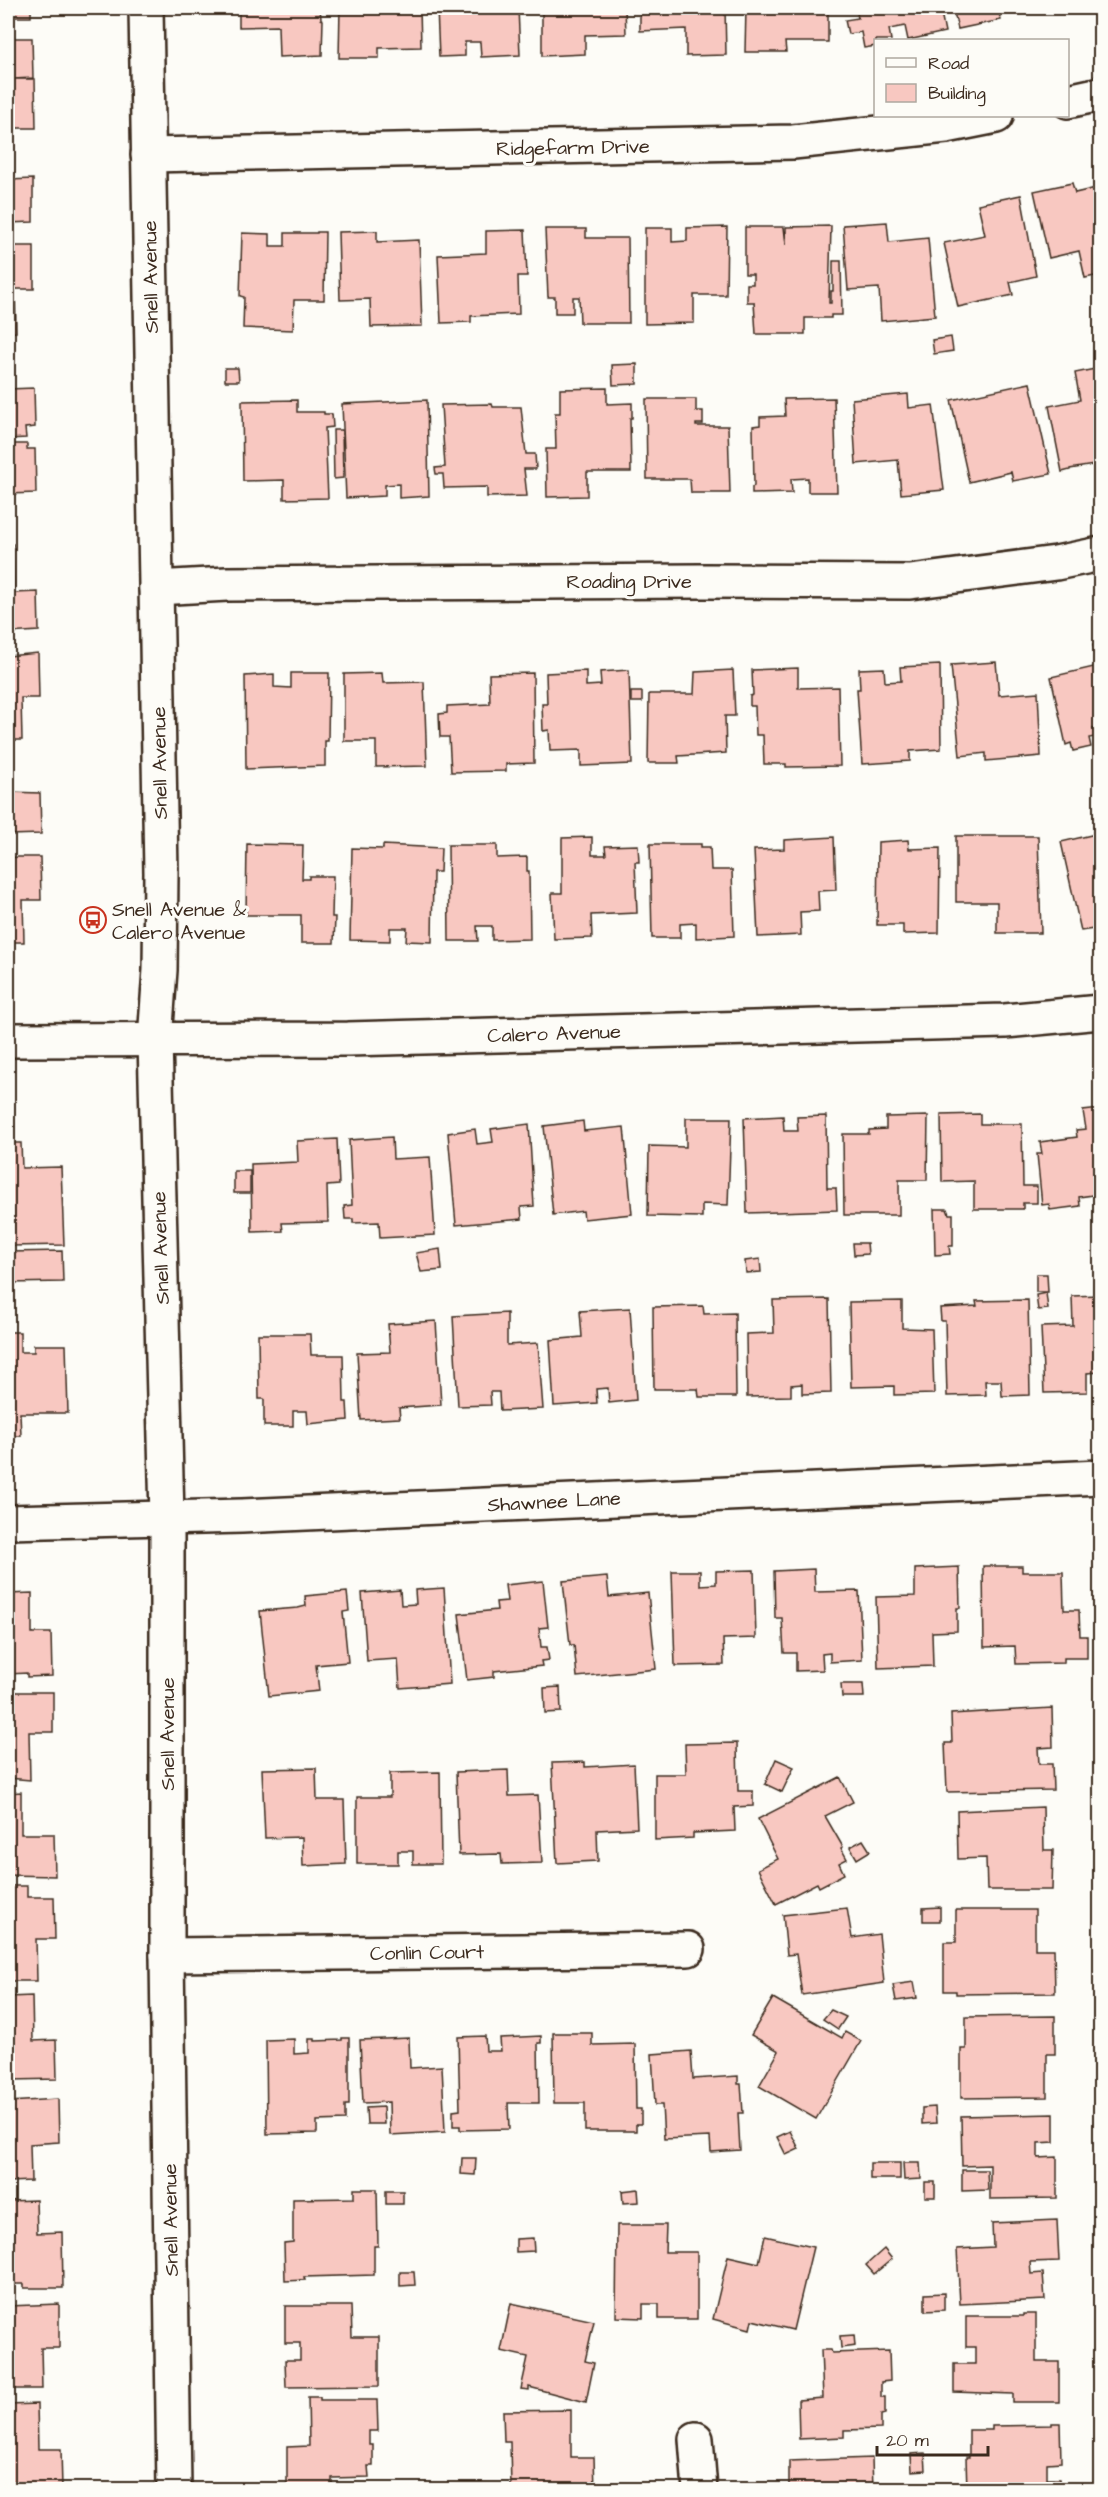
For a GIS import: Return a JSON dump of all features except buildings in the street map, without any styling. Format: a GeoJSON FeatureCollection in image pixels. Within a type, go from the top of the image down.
{"type":"FeatureCollection","features":[{"type":"Feature","properties":{"kind":"street","name":"Snell Avenue"},"geometry":{"type":"LineString","coordinates":[[146,8],[161,919],[155,1040],[168,1517],[166,1955],[174,2490]]}},
{"type":"Feature","properties":{"kind":"street"},"geometry":{"type":"LineString","coordinates":[[1069,101],[1101,94]]}},
{"type":"Feature","properties":{"kind":"street","name":"Ridgefarm Drive"},"geometry":{"type":"LineString","coordinates":[[148,155],[793,142],[946,126],[991,117]]}},
{"type":"Feature","properties":{"kind":"street","name":"Roading Drive"},"geometry":{"type":"LineString","coordinates":[[156,588],[227,584],[910,582],[1056,563],[1101,554]]}},
{"type":"Feature","properties":{"kind":"street","name":"Calero Avenue"},"geometry":{"type":"LineString","coordinates":[[8,1040],[348,1039],[1005,1021],[1101,1012]]}},
{"type":"Feature","properties":{"kind":"street","name":"Shawnee Lane"},"geometry":{"type":"LineString","coordinates":[[8,1522],[1101,1477]]}},
{"type":"Feature","properties":{"kind":"street","name":"Conlin Court"},"geometry":{"type":"LineString","coordinates":[[166,1955],[688,1949]]}},
{"type":"Feature","properties":{"kind":"street"},"geometry":{"type":"LineString","coordinates":[[696,2439],[700,2490]]}},
{"type":"Feature","properties":{"kind":"place","name":"Snell Avenue & Calero Avenue"},"geometry":{"type":"Point","coordinates":[93,920]}}]}
